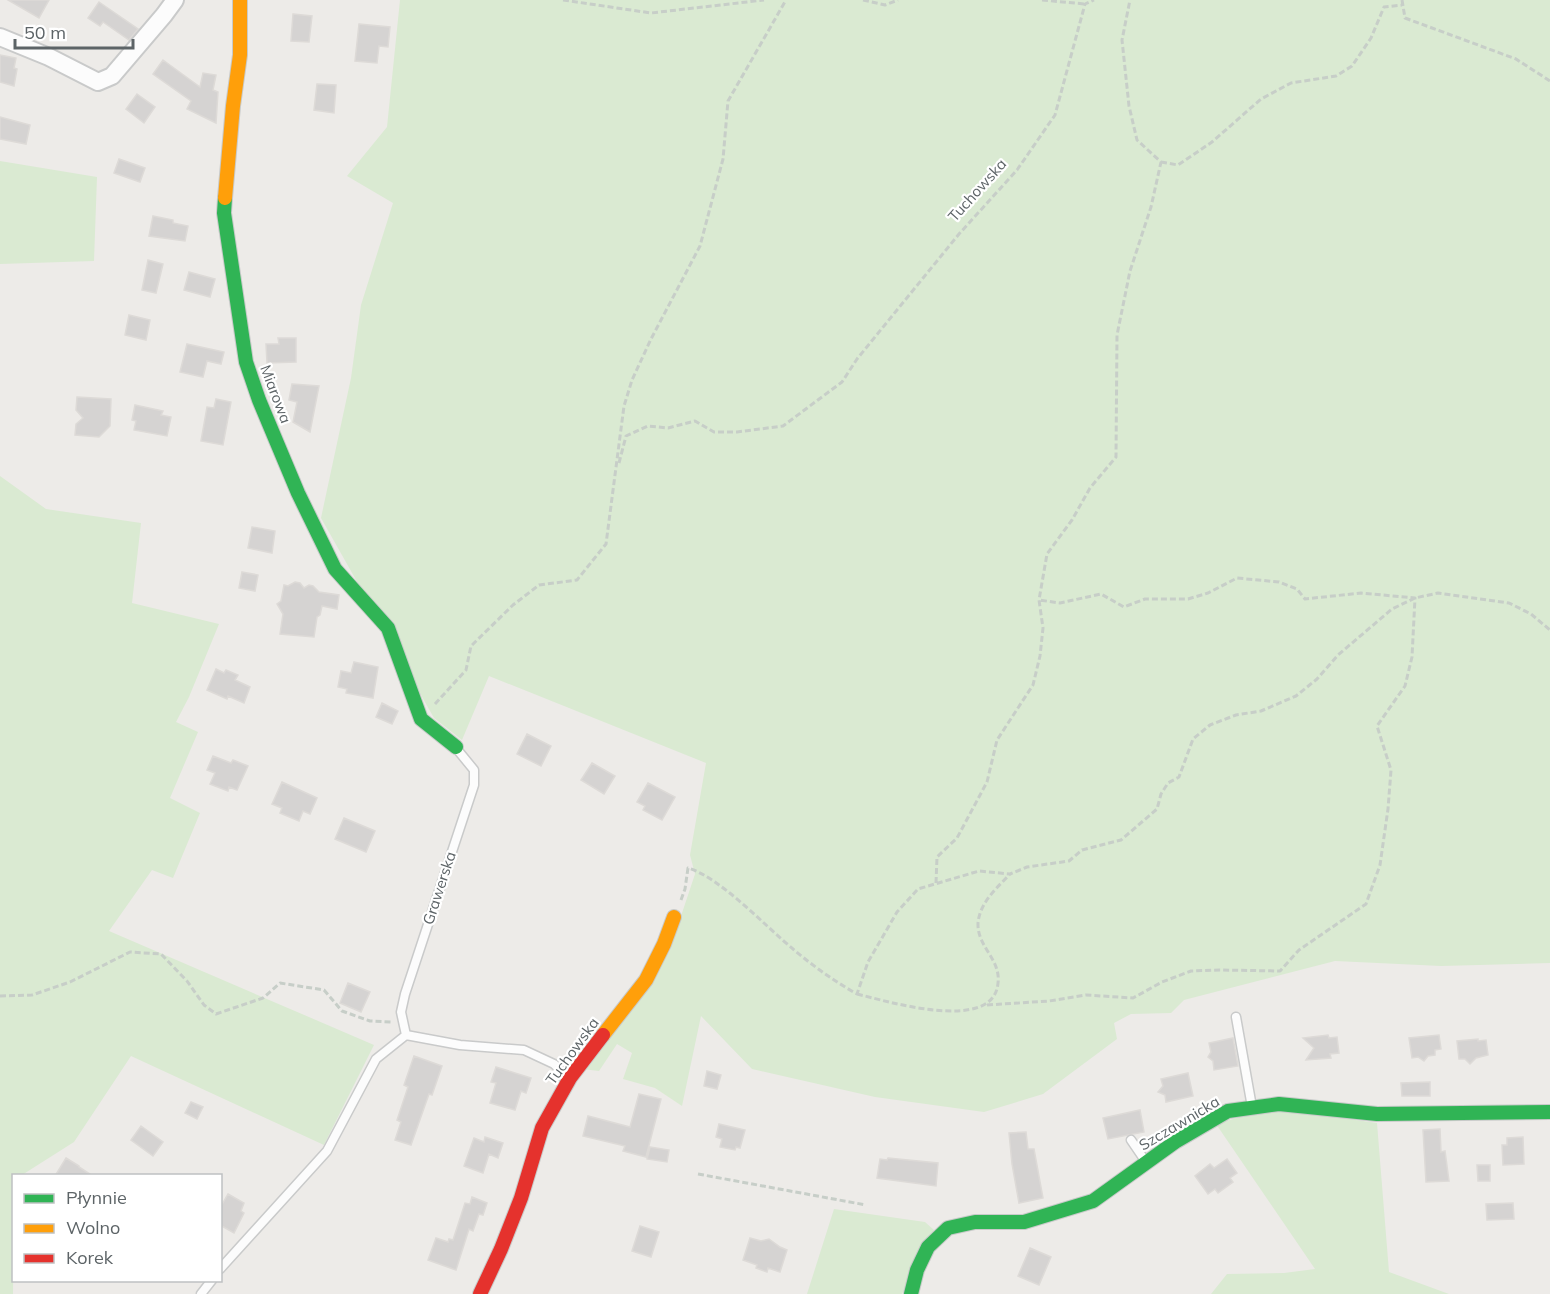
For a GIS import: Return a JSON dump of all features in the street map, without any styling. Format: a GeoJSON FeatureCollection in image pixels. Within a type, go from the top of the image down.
{"type":"FeatureCollection","features":[{"type":"Feature","properties":{"kind":"street"},"geometry":{"type":"LineString","coordinates":[[0,38],[48,57],[98,82],[112,76],[175,0]]}},
{"type":"Feature","properties":{"kind":"street","name":"Miarowa"},"geometry":{"type":"LineString","coordinates":[[240,0],[240,55],[224,213],[246,362],[298,493],[335,569],[388,628],[422,719]]}},
{"type":"Feature","properties":{"kind":"street"},"geometry":{"type":"LineString","coordinates":[[422,719],[456,747]]}},
{"type":"Feature","properties":{"kind":"street","name":"Tuchowska"},"geometry":{"type":"LineString","coordinates":[[480,1294],[521,1198],[542,1128],[570,1078],[646,980],[664,944],[674,917]]}},
{"type":"Feature","properties":{"kind":"street","name":"Szczawnicka"},"geometry":{"type":"LineString","coordinates":[[911,1294],[917,1270],[928,1246],[948,1228],[975,1222],[1024,1222],[1094,1201],[1175,1142],[1228,1111],[1279,1104],[1377,1114],[1550,1112]]}},
{"type":"Feature","properties":{"kind":"lane","name":"Grawerska"},"geometry":{"type":"LineString","coordinates":[[406,1035],[401,1012],[405,994],[474,785],[474,770],[456,747]]}},
{"type":"Feature","properties":{"kind":"lane"},"geometry":{"type":"LineString","coordinates":[[1236,1017],[1252,1107]]}},
{"type":"Feature","properties":{"kind":"lane"},"geometry":{"type":"LineString","coordinates":[[222,1267],[327,1151],[376,1059],[406,1035],[460,1045],[524,1050],[554,1064],[570,1078]]}},
{"type":"Feature","properties":{"kind":"lane"},"geometry":{"type":"LineString","coordinates":[[1131,1140],[1147,1162]]}},
{"type":"Feature","properties":{"kind":"lane"},"geometry":{"type":"LineString","coordinates":[[201,1294],[211,1282]]}},
{"type":"Feature","properties":{"kind":"path"},"geometry":{"type":"LineString","coordinates":[[563,0],[651,13],[764,0]]}},
{"type":"Feature","properties":{"kind":"path"},"geometry":{"type":"LineString","coordinates":[[422,719],[466,669],[471,646],[513,605],[539,585],[577,580],[606,544],[624,406],[632,380],[700,246],[723,159],[728,101],[786,0]]}},
{"type":"Feature","properties":{"kind":"path"},"geometry":{"type":"LineString","coordinates":[[863,0],[885,5],[898,0]]}},
{"type":"Feature","properties":{"kind":"path"},"geometry":{"type":"LineString","coordinates":[[1042,0],[1084,4],[1094,0]]}},
{"type":"Feature","properties":{"kind":"path"},"geometry":{"type":"LineString","coordinates":[[1130,0],[1122,40],[1129,106],[1137,140],[1161,162],[1178,165],[1212,142],[1261,99],[1292,83],[1336,76],[1352,66],[1371,38],[1384,7],[1402,2],[1405,18],[1516,59],[1550,81]]}},
{"type":"Feature","properties":{"kind":"path","name":"Tuchowska"},"geometry":{"type":"LineString","coordinates":[[615,476],[626,436],[648,426],[668,428],[695,421],[714,432],[737,432],[783,426],[842,382],[857,358],[944,252],[1017,170],[1056,115],[1084,4]]}},
{"type":"Feature","properties":{"kind":"path"},"geometry":{"type":"LineString","coordinates":[[936,883],[938,857],[957,838],[987,782],[997,740],[1033,685],[1040,656],[1043,627],[1039,600],[1047,554],[1072,520],[1090,488],[1116,457],[1118,335],[1130,271],[1151,207],[1161,162]]}},
{"type":"Feature","properties":{"kind":"path"},"geometry":{"type":"LineString","coordinates":[[1039,600],[1060,603],[1101,594],[1124,607],[1145,599],[1188,599],[1208,593],[1237,578],[1280,582],[1297,588],[1305,599],[1361,593],[1415,598]]}},
{"type":"Feature","properties":{"kind":"path"},"geometry":{"type":"LineString","coordinates":[[987,1005],[995,995],[999,982],[994,960],[980,940],[978,923],[981,909],[986,901],[1010,874],[1027,867],[1069,861],[1082,850],[1121,840],[1157,809],[1161,794],[1168,783],[1179,777],[1193,739],[1210,725],[1236,715],[1261,711],[1296,696],[1317,679],[1338,655],[1392,609],[1415,598],[1438,593],[1509,603],[1531,614],[1550,630]]}},
{"type":"Feature","properties":{"kind":"path"},"geometry":{"type":"LineString","coordinates":[[674,917],[685,889],[688,868],[700,872],[834,981],[857,994],[921,1010],[964,1010],[987,1005],[1049,1001],[1086,994],[1132,998],[1162,982],[1191,972],[1280,971],[1299,950],[1366,904],[1380,865],[1391,770],[1377,726],[1405,686],[1412,657],[1415,598]]}},
{"type":"Feature","properties":{"kind":"path"},"geometry":{"type":"LineString","coordinates":[[857,994],[868,962],[897,912],[918,890],[979,870],[1010,874]]}},
{"type":"Feature","properties":{"kind":"path"},"geometry":{"type":"LineString","coordinates":[[0,996],[32,995],[70,982],[130,952],[161,954],[187,981],[204,1005],[216,1014],[263,998],[279,983],[324,990],[342,1011],[370,1021],[400,1023]]}},
{"type":"Feature","properties":{"kind":"path"},"geometry":{"type":"LineString","coordinates":[[698,1174],[866,1205]]}},
{"type":"Feature","properties":{"kind":"green space"},"geometry":{"type":"Polygon","coordinates":[[[400,0],[1550,0],[1550,963],[1441,966],[1335,961],[1184,1000],[1171,1013],[1131,1014],[1114,1023],[1117,1039],[1043,1094],[984,1112],[875,1097],[752,1069],[701,1016],[682,1106],[655,1088],[623,1079],[632,1053],[617,1044],[599,1071],[582,1069],[669,952],[695,874],[690,855],[706,763],[489,676],[462,740],[434,718],[321,518],[351,378],[361,305],[393,203],[347,176],[387,127],[400,0]]]}},
{"type":"Feature","properties":{"kind":"green space"},"geometry":{"type":"Polygon","coordinates":[[[0,161],[97,177],[94,261],[0,264],[0,161]]]}},
{"type":"Feature","properties":{"kind":"green space"},"geometry":{"type":"Polygon","coordinates":[[[0,476],[46,509],[141,523],[132,603],[219,624],[189,697],[176,722],[198,732],[170,798],[200,813],[173,878],[152,870],[109,931],[374,1045],[324,1145],[131,1056],[74,1142],[24,1174],[12,1174],[13,1294],[0,1294],[0,476]]]}},
{"type":"Feature","properties":{"kind":"green space"},"geometry":{"type":"Polygon","coordinates":[[[1271,1108],[1377,1123],[1389,1272],[1449,1294],[1211,1294],[1227,1274],[1284,1273],[1315,1269],[1216,1124],[1271,1108]]]}},
{"type":"Feature","properties":{"kind":"green space"},"geometry":{"type":"Polygon","coordinates":[[[834,1209],[925,1222],[934,1230],[902,1294],[807,1294],[834,1209]]]}},
{"type":"Feature","properties":{"kind":"building"},"geometry":{"type":"Polygon","coordinates":[[[8,0],[49,0],[39,18],[8,0]]]}},
{"type":"Feature","properties":{"kind":"building"},"geometry":{"type":"Polygon","coordinates":[[[99,2],[138,29],[129,40],[103,22],[100,26],[88,18],[99,2]]]}},
{"type":"Feature","properties":{"kind":"building"},"geometry":{"type":"Polygon","coordinates":[[[293,14],[312,16],[309,42],[291,41],[293,14]]]}},
{"type":"Feature","properties":{"kind":"building"},"geometry":{"type":"Polygon","coordinates":[[[359,24],[390,27],[388,47],[379,46],[377,63],[355,61],[359,24]]]}},
{"type":"Feature","properties":{"kind":"building"},"geometry":{"type":"Polygon","coordinates":[[[0,55],[16,58],[14,86],[0,82],[0,55]]]}},
{"type":"Feature","properties":{"kind":"building"},"geometry":{"type":"Polygon","coordinates":[[[163,60],[200,87],[203,73],[216,75],[213,90],[218,92],[216,123],[187,109],[191,101],[153,74],[163,60]]]}},
{"type":"Feature","properties":{"kind":"building"},"geometry":{"type":"Polygon","coordinates":[[[317,84],[336,85],[334,113],[314,110],[317,84]]]}},
{"type":"Feature","properties":{"kind":"building"},"geometry":{"type":"Polygon","coordinates":[[[137,94],[155,107],[144,123],[126,109],[137,94]]]}},
{"type":"Feature","properties":{"kind":"building"},"geometry":{"type":"Polygon","coordinates":[[[0,117],[30,125],[26,144],[0,139],[0,117]]]}},
{"type":"Feature","properties":{"kind":"building"},"geometry":{"type":"Polygon","coordinates":[[[119,159],[145,168],[140,182],[114,173],[119,159]]]}},
{"type":"Feature","properties":{"kind":"building"},"geometry":{"type":"Polygon","coordinates":[[[153,216],[188,226],[185,241],[149,236],[153,216]]]}},
{"type":"Feature","properties":{"kind":"building"},"geometry":{"type":"Polygon","coordinates":[[[148,260],[163,264],[156,293],[142,290],[148,260]]]}},
{"type":"Feature","properties":{"kind":"building"},"geometry":{"type":"Polygon","coordinates":[[[189,272],[215,279],[210,297],[184,290],[189,272]]]}},
{"type":"Feature","properties":{"kind":"building"},"geometry":{"type":"Polygon","coordinates":[[[129,315],[150,320],[146,340],[125,335],[129,315]]]}},
{"type":"Feature","properties":{"kind":"building"},"geometry":{"type":"Polygon","coordinates":[[[278,338],[296,338],[296,362],[267,363],[266,344],[279,344],[278,338]]]}},
{"type":"Feature","properties":{"kind":"building"},"geometry":{"type":"Polygon","coordinates":[[[187,344],[224,352],[221,364],[207,361],[203,377],[180,372],[187,344]]]}},
{"type":"Feature","properties":{"kind":"building"},"geometry":{"type":"Polygon","coordinates":[[[292,384],[319,386],[310,432],[293,422],[297,402],[289,400],[292,384]]]}},
{"type":"Feature","properties":{"kind":"building"},"geometry":{"type":"Polygon","coordinates":[[[77,397],[111,399],[110,426],[99,437],[75,435],[76,424],[83,418],[76,410],[77,397]]]}},
{"type":"Feature","properties":{"kind":"building"},"geometry":{"type":"Polygon","coordinates":[[[216,399],[231,402],[223,445],[201,441],[207,407],[214,408],[216,399]]]}},
{"type":"Feature","properties":{"kind":"building"},"geometry":{"type":"Polygon","coordinates":[[[135,405],[163,411],[161,415],[171,417],[167,436],[134,430],[136,421],[132,420],[135,405]]]}},
{"type":"Feature","properties":{"kind":"building"},"geometry":{"type":"Polygon","coordinates":[[[252,527],[275,531],[272,553],[248,548],[252,527]]]}},
{"type":"Feature","properties":{"kind":"building"},"geometry":{"type":"Polygon","coordinates":[[[242,572],[258,575],[255,591],[239,588],[242,572]]]}},
{"type":"Feature","properties":{"kind":"building"},"geometry":{"type":"Polygon","coordinates":[[[295,582],[300,583],[304,588],[309,585],[319,592],[339,595],[337,609],[322,606],[320,615],[317,617],[314,637],[280,634],[283,614],[277,604],[281,601],[284,585],[288,586],[295,582]]]}},
{"type":"Feature","properties":{"kind":"building"},"geometry":{"type":"Polygon","coordinates":[[[354,662],[378,667],[373,698],[346,693],[347,689],[338,687],[341,671],[351,673],[354,662]]]}},
{"type":"Feature","properties":{"kind":"building"},"geometry":{"type":"Polygon","coordinates":[[[216,669],[238,675],[235,680],[250,687],[244,703],[228,696],[227,699],[207,690],[216,669]]]}},
{"type":"Feature","properties":{"kind":"building"},"geometry":{"type":"Polygon","coordinates":[[[382,703],[398,711],[392,724],[376,717],[382,703]]]}},
{"type":"Feature","properties":{"kind":"building"},"geometry":{"type":"Polygon","coordinates":[[[527,734],[551,746],[541,766],[517,754],[527,734]]]}},
{"type":"Feature","properties":{"kind":"building"},"geometry":{"type":"Polygon","coordinates":[[[213,756],[248,766],[237,790],[229,787],[228,791],[210,784],[215,773],[207,770],[213,756]]]}},
{"type":"Feature","properties":{"kind":"building"},"geometry":{"type":"Polygon","coordinates":[[[592,763],[615,776],[604,794],[581,780],[592,763]]]}},
{"type":"Feature","properties":{"kind":"building"},"geometry":{"type":"Polygon","coordinates":[[[282,782],[317,798],[310,814],[303,811],[299,821],[280,813],[282,808],[272,804],[282,782]]]}},
{"type":"Feature","properties":{"kind":"building"},"geometry":{"type":"Polygon","coordinates":[[[648,783],[675,797],[662,820],[643,810],[645,806],[637,802],[648,783]]]}},
{"type":"Feature","properties":{"kind":"building"},"geometry":{"type":"Polygon","coordinates":[[[344,818],[375,831],[366,852],[335,839],[344,818]]]}},
{"type":"Feature","properties":{"kind":"building"},"geometry":{"type":"Polygon","coordinates":[[[348,983],[370,992],[361,1012],[340,1003],[348,983]]]}},
{"type":"Feature","properties":{"kind":"building"},"geometry":{"type":"Polygon","coordinates":[[[1328,1035],[1329,1038],[1337,1037],[1339,1053],[1330,1054],[1331,1058],[1306,1060],[1314,1048],[1303,1038],[1328,1035]]]}},
{"type":"Feature","properties":{"kind":"building"},"geometry":{"type":"Polygon","coordinates":[[[1439,1035],[1441,1049],[1435,1050],[1435,1055],[1428,1056],[1424,1061],[1418,1057],[1412,1058],[1409,1038],[1439,1035]]]}},
{"type":"Feature","properties":{"kind":"building"},"geometry":{"type":"Polygon","coordinates":[[[1233,1038],[1238,1066],[1214,1070],[1213,1061],[1208,1057],[1211,1052],[1209,1043],[1233,1038]]]}},
{"type":"Feature","properties":{"kind":"building"},"geometry":{"type":"Polygon","coordinates":[[[1478,1039],[1478,1041],[1486,1040],[1488,1055],[1476,1058],[1470,1064],[1465,1059],[1459,1059],[1457,1041],[1478,1039]]]}},
{"type":"Feature","properties":{"kind":"building"},"geometry":{"type":"Polygon","coordinates":[[[414,1056],[442,1066],[432,1095],[429,1094],[411,1145],[395,1140],[401,1122],[397,1120],[408,1087],[404,1085],[414,1056]]]}},
{"type":"Feature","properties":{"kind":"building"},"geometry":{"type":"Polygon","coordinates":[[[496,1067],[531,1078],[526,1093],[521,1091],[515,1110],[490,1103],[496,1083],[491,1082],[496,1067]]]}},
{"type":"Feature","properties":{"kind":"building"},"geometry":{"type":"Polygon","coordinates":[[[707,1071],[721,1075],[717,1089],[704,1086],[707,1071]]]}},
{"type":"Feature","properties":{"kind":"building"},"geometry":{"type":"Polygon","coordinates":[[[1188,1073],[1193,1096],[1166,1102],[1165,1095],[1158,1092],[1163,1086],[1161,1079],[1188,1073]]]}},
{"type":"Feature","properties":{"kind":"building"},"geometry":{"type":"Polygon","coordinates":[[[1430,1082],[1430,1096],[1402,1096],[1401,1083],[1430,1082]]]}},
{"type":"Feature","properties":{"kind":"building"},"geometry":{"type":"Polygon","coordinates":[[[639,1094],[661,1099],[646,1157],[623,1151],[625,1146],[583,1136],[588,1116],[630,1127],[639,1094]]]}},
{"type":"Feature","properties":{"kind":"building"},"geometry":{"type":"Polygon","coordinates":[[[191,1102],[203,1107],[197,1119],[185,1113],[191,1102]]]}},
{"type":"Feature","properties":{"kind":"building"},"geometry":{"type":"Polygon","coordinates":[[[1140,1110],[1144,1132],[1108,1139],[1103,1118],[1140,1110]]]}},
{"type":"Feature","properties":{"kind":"building"},"geometry":{"type":"Polygon","coordinates":[[[719,1124],[745,1130],[740,1148],[736,1147],[735,1150],[720,1147],[722,1139],[716,1137],[719,1124]]]}},
{"type":"Feature","properties":{"kind":"building"},"geometry":{"type":"Polygon","coordinates":[[[141,1126],[163,1142],[153,1156],[131,1140],[141,1126]]]}},
{"type":"Feature","properties":{"kind":"building"},"geometry":{"type":"Polygon","coordinates":[[[1440,1129],[1441,1152],[1445,1151],[1449,1181],[1426,1182],[1423,1130],[1440,1129]]]}},
{"type":"Feature","properties":{"kind":"building"},"geometry":{"type":"Polygon","coordinates":[[[1026,1132],[1028,1149],[1034,1149],[1043,1198],[1019,1203],[1009,1133],[1026,1132]]]}},
{"type":"Feature","properties":{"kind":"building"},"geometry":{"type":"Polygon","coordinates":[[[485,1137],[503,1143],[498,1158],[489,1154],[483,1173],[464,1166],[474,1138],[484,1142],[485,1137]]]}},
{"type":"Feature","properties":{"kind":"building"},"geometry":{"type":"Polygon","coordinates":[[[1523,1137],[1524,1164],[1503,1165],[1502,1145],[1507,1145],[1507,1138],[1523,1137]]]}},
{"type":"Feature","properties":{"kind":"building"},"geometry":{"type":"Polygon","coordinates":[[[650,1147],[669,1150],[667,1162],[647,1159],[650,1147]]]}},
{"type":"Feature","properties":{"kind":"building"},"geometry":{"type":"Polygon","coordinates":[[[66,1158],[90,1174],[56,1174],[66,1158]]]}},
{"type":"Feature","properties":{"kind":"building"},"geometry":{"type":"Polygon","coordinates":[[[888,1158],[938,1163],[936,1186],[877,1178],[880,1159],[887,1160],[888,1158]]]}},
{"type":"Feature","properties":{"kind":"building"},"geometry":{"type":"Polygon","coordinates":[[[1227,1159],[1237,1173],[1230,1178],[1233,1182],[1218,1193],[1215,1189],[1208,1194],[1195,1176],[1210,1164],[1214,1168],[1227,1159]]]}},
{"type":"Feature","properties":{"kind":"building"},"geometry":{"type":"Polygon","coordinates":[[[1477,1165],[1490,1165],[1490,1181],[1478,1181],[1477,1165]]]}},
{"type":"Feature","properties":{"kind":"building"},"geometry":{"type":"Polygon","coordinates":[[[228,1194],[244,1203],[241,1211],[244,1213],[234,1233],[222,1226],[222,1204],[228,1194]]]}},
{"type":"Feature","properties":{"kind":"building"},"geometry":{"type":"Polygon","coordinates":[[[472,1197],[487,1203],[483,1215],[479,1214],[473,1231],[469,1229],[456,1270],[428,1260],[436,1238],[448,1242],[449,1239],[453,1240],[465,1203],[470,1204],[472,1197]]]}},
{"type":"Feature","properties":{"kind":"building"},"geometry":{"type":"Polygon","coordinates":[[[1513,1203],[1514,1219],[1487,1220],[1486,1204],[1513,1203]]]}},
{"type":"Feature","properties":{"kind":"building"},"geometry":{"type":"Polygon","coordinates":[[[640,1226],[659,1232],[651,1257],[632,1251],[640,1226]]]}},
{"type":"Feature","properties":{"kind":"building"},"geometry":{"type":"Polygon","coordinates":[[[750,1238],[761,1241],[769,1239],[787,1250],[780,1272],[768,1268],[767,1272],[743,1260],[750,1238]]]}},
{"type":"Feature","properties":{"kind":"building"},"geometry":{"type":"Polygon","coordinates":[[[1030,1248],[1051,1257],[1039,1285],[1018,1276],[1030,1248]]]}},
{"type":"Feature","properties":{"kind":"traffic: fast"},"geometry":{"type":"LineString","coordinates":[[225,198],[224,213],[246,362],[259,400],[298,493],[335,569],[388,628],[421,719],[456,747]]}},
{"type":"Feature","properties":{"kind":"traffic: fast"},"geometry":{"type":"LineString","coordinates":[[911,1294],[917,1270],[928,1247],[948,1228],[975,1222],[1024,1222],[1093,1201],[1175,1142],[1228,1111],[1279,1104],[1377,1114],[1550,1112]]}},
{"type":"Feature","properties":{"kind":"traffic: slow"},"geometry":{"type":"LineString","coordinates":[[225,198],[240,55],[240,0]]}},
{"type":"Feature","properties":{"kind":"traffic: slow"},"geometry":{"type":"LineString","coordinates":[[603,1035],[646,980],[664,944],[674,917]]}},
{"type":"Feature","properties":{"kind":"traffic: jam"},"geometry":{"type":"LineString","coordinates":[[480,1294],[521,1198],[542,1128],[570,1078],[603,1035]]}}]}
